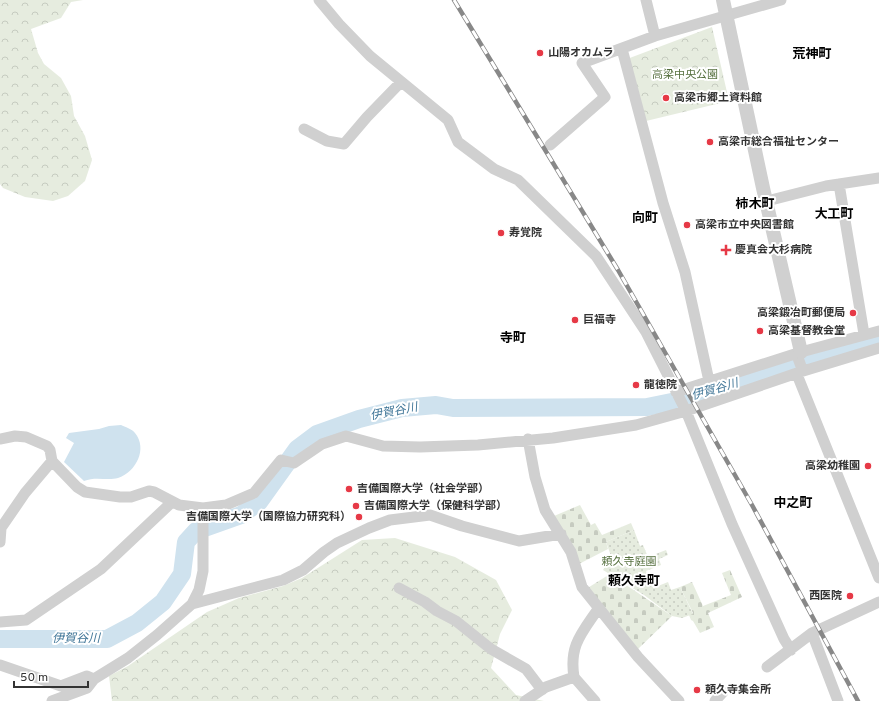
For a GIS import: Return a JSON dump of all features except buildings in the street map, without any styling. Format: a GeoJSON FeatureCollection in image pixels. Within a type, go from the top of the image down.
{"type":"FeatureCollection","features":[{"type":"Feature","properties":{"kind":"street"},"geometry":{"type":"LineString","coordinates":[[319,0],[339,24],[370,56],[427,101],[448,120],[458,142],[494,169],[518,180],[596,256],[646,332],[686,411],[732,524],[784,639],[791,650]]}},
{"type":"Feature","properties":{"kind":"street"},"geometry":{"type":"LineString","coordinates":[[646,0],[655,36]]}},
{"type":"Feature","properties":{"kind":"street"},"geometry":{"type":"LineString","coordinates":[[723,0],[800,363],[798,378],[879,578]]}},
{"type":"Feature","properties":{"kind":"street"},"geometry":{"type":"LineString","coordinates":[[550,145],[605,97],[582,63],[655,36],[780,0]]}},
{"type":"Feature","properties":{"kind":"street"},"geometry":{"type":"LineString","coordinates":[[622,49],[663,203],[685,272],[709,381]]}},
{"type":"Feature","properties":{"kind":"street"},"geometry":{"type":"LineString","coordinates":[[304,129],[327,141],[344,144],[367,117],[402,82]]}},
{"type":"Feature","properties":{"kind":"street"},"geometry":{"type":"LineString","coordinates":[[767,202],[838,184],[879,178]]}},
{"type":"Feature","properties":{"kind":"street"},"geometry":{"type":"LineString","coordinates":[[838,184],[864,334]]}},
{"type":"Feature","properties":{"kind":"street"},"geometry":{"type":"LineString","coordinates":[[0,439],[15,436],[26,437],[47,446],[50,450],[52,461],[77,487],[85,492],[131,497],[149,491],[154,492],[172,502],[203,511],[226,505],[254,493],[281,460],[294,462],[322,444],[346,436],[383,446],[420,447],[478,445],[553,438],[636,425],[686,411],[800,363],[864,334],[879,331]]}},
{"type":"Feature","properties":{"kind":"street"},"geometry":{"type":"LineString","coordinates":[[677,393],[709,381],[879,348]]}},
{"type":"Feature","properties":{"kind":"street"},"geometry":{"type":"LineString","coordinates":[[528,440],[535,476],[545,510],[571,552],[582,587],[598,609],[638,657],[679,701]]}},
{"type":"Feature","properties":{"kind":"street"},"geometry":{"type":"LineString","coordinates":[[0,542],[1,528],[25,493],[52,461]]}},
{"type":"Feature","properties":{"kind":"street"},"geometry":{"type":"LineString","coordinates":[[0,622],[26,620],[101,569],[172,502]]}},
{"type":"Feature","properties":{"kind":"street"},"geometry":{"type":"LineString","coordinates":[[52,701],[87,688],[94,679],[128,658],[157,636],[192,604],[199,590],[203,571],[203,511]]}},
{"type":"Feature","properties":{"kind":"street"},"geometry":{"type":"LineString","coordinates":[[192,604],[283,580],[303,570],[337,543],[390,520],[430,515],[462,526],[519,541],[561,534]]}},
{"type":"Feature","properties":{"kind":"street"},"geometry":{"type":"LineString","coordinates":[[398,588],[456,621],[492,649],[526,669],[542,690]]}},
{"type":"Feature","properties":{"kind":"street"},"geometry":{"type":"LineString","coordinates":[[767,667],[812,633],[879,602]]}},
{"type":"Feature","properties":{"kind":"street"},"geometry":{"type":"LineString","coordinates":[[595,701],[574,677],[572,662],[573,651],[580,635],[598,609]]}},
{"type":"Feature","properties":{"kind":"street"},"geometry":{"type":"LineString","coordinates":[[812,633],[838,701]]}},
{"type":"Feature","properties":{"kind":"street"},"geometry":{"type":"LineString","coordinates":[[0,665],[61,686],[87,676],[94,679]]}},
{"type":"Feature","properties":{"kind":"street"},"geometry":{"type":"LineString","coordinates":[[525,701],[546,687],[574,677]]}},
{"type":"Feature","properties":{"kind":"street"},"geometry":{"type":"LineString","coordinates":[[715,701],[723,692]]}},
{"type":"Feature","properties":{"kind":"green space"},"geometry":{"type":"Polygon","coordinates":[[[0,0],[83,0],[71,2],[61,18],[31,29],[38,53],[44,64],[61,78],[71,96],[74,116],[85,136],[92,160],[85,181],[68,196],[53,201],[25,197],[3,188],[0,184],[0,0]]]}},
{"type":"Feature","properties":{"kind":"green space","name":"高梁中央公園"},"geometry":{"type":"Polygon","coordinates":[[[712,27],[729,101],[646,121],[627,59],[712,27]]]}},
{"type":"Feature","properties":{"kind":"green space"},"geometry":{"type":"Polygon","coordinates":[[[580,505],[591,525],[595,523],[602,535],[631,523],[634,530],[606,542],[608,549],[577,565],[554,516],[580,505]]]}},
{"type":"Feature","properties":{"kind":"green space","name":"頼久寺庭園"},"geometry":{"type":"Polygon","coordinates":[[[634,530],[640,546],[643,545],[648,557],[666,550],[668,555],[659,559],[661,565],[646,571],[653,588],[668,582],[671,590],[680,587],[693,614],[682,618],[672,616],[644,595],[603,570],[611,556],[606,542],[634,530]]]}},
{"type":"Feature","properties":{"kind":"green space"},"geometry":{"type":"Polygon","coordinates":[[[395,538],[455,557],[496,580],[512,610],[500,634],[491,668],[516,695],[544,701],[112,701],[109,676],[128,666],[207,612],[239,598],[283,586],[302,578],[362,540],[395,538]]]}},
{"type":"Feature","properties":{"kind":"green space"},"geometry":{"type":"Polygon","coordinates":[[[730,570],[742,597],[708,613],[714,627],[700,633],[691,620],[689,615],[693,613],[680,587],[692,582],[703,606],[731,595],[722,573],[730,570]]]}},
{"type":"Feature","properties":{"kind":"green space"},"geometry":{"type":"Polygon","coordinates":[[[610,574],[672,616],[638,649],[586,589],[610,574]]]}},
{"type":"Feature","properties":{"kind":"water"},"geometry":{"type":"Polygon","coordinates":[[[121,425],[135,433],[139,439],[140,446],[140,453],[135,465],[124,475],[114,479],[93,479],[84,481],[64,462],[74,443],[66,438],[69,433],[121,425]]]}},
{"type":"Feature","properties":{"kind":"waterway","name":"伊賀谷川"},"geometry":{"type":"LineString","coordinates":[[0,639],[107,639],[137,623],[163,602],[182,574],[186,542],[196,531],[241,515],[259,502],[297,449],[317,434],[359,419],[402,408],[436,405],[453,408],[647,407],[696,397],[879,340]]}},
{"type":"Feature","properties":{"kind":"railway"},"geometry":{"type":"LineString","coordinates":[[454,0],[618,270],[752,505],[858,701]]}},
{"type":"Feature","properties":{"kind":"place","name":"山陽オカムラ"},"geometry":{"type":"Point","coordinates":[540,53]}},
{"type":"Feature","properties":{"kind":"place","name":"高梁市郷土資料館"},"geometry":{"type":"Point","coordinates":[666,98]}},
{"type":"Feature","properties":{"kind":"place","name":"高梁市総合福祉センター"},"geometry":{"type":"Point","coordinates":[710,142]}},
{"type":"Feature","properties":{"kind":"place","name":"高梁市立中央図書館"},"geometry":{"type":"Point","coordinates":[687,225]}},
{"type":"Feature","properties":{"kind":"place","name":"寿覚院"},"geometry":{"type":"Point","coordinates":[501,233]}},
{"type":"Feature","properties":{"kind":"place","name":"慶真会大杉病院"},"geometry":{"type":"Point","coordinates":[726,250]}},
{"type":"Feature","properties":{"kind":"place","name":"高梁鍛冶町郵便局"},"geometry":{"type":"Point","coordinates":[853,313]}},
{"type":"Feature","properties":{"kind":"place","name":"巨福寺"},"geometry":{"type":"Point","coordinates":[575,320]}},
{"type":"Feature","properties":{"kind":"place","name":"高梁基督教会堂"},"geometry":{"type":"Point","coordinates":[760,331]}},
{"type":"Feature","properties":{"kind":"place","name":"龍徳院"},"geometry":{"type":"Point","coordinates":[636,385]}},
{"type":"Feature","properties":{"kind":"place","name":"高梁幼稚園"},"geometry":{"type":"Point","coordinates":[868,466]}},
{"type":"Feature","properties":{"kind":"place","name":"吉備国際大学（社会学部）"},"geometry":{"type":"Point","coordinates":[349,489]}},
{"type":"Feature","properties":{"kind":"place","name":"吉備国際大学（保健科学部）"},"geometry":{"type":"Point","coordinates":[356,506]}},
{"type":"Feature","properties":{"kind":"place","name":"吉備国際大学（国際協力研究科）"},"geometry":{"type":"Point","coordinates":[359,517]}},
{"type":"Feature","properties":{"kind":"place","name":"西医院"},"geometry":{"type":"Point","coordinates":[850,596]}},
{"type":"Feature","properties":{"kind":"place","name":"頼久寺集会所"},"geometry":{"type":"Point","coordinates":[697,690]}},
{"type":"Feature","properties":{"kind":"district","name":"荒神町"},"geometry":{"type":"Point","coordinates":[812,55]}},
{"type":"Feature","properties":{"kind":"district","name":"柿木町"},"geometry":{"type":"Point","coordinates":[755,205]}},
{"type":"Feature","properties":{"kind":"district","name":"大工町"},"geometry":{"type":"Point","coordinates":[834,215]}},
{"type":"Feature","properties":{"kind":"district","name":"向町"},"geometry":{"type":"Point","coordinates":[645,219]}},
{"type":"Feature","properties":{"kind":"district","name":"寺町"},"geometry":{"type":"Point","coordinates":[513,339]}},
{"type":"Feature","properties":{"kind":"district","name":"中之町"},"geometry":{"type":"Point","coordinates":[793,504]}},
{"type":"Feature","properties":{"kind":"district","name":"頼久寺町"},"geometry":{"type":"Point","coordinates":[634,582]}}]}
